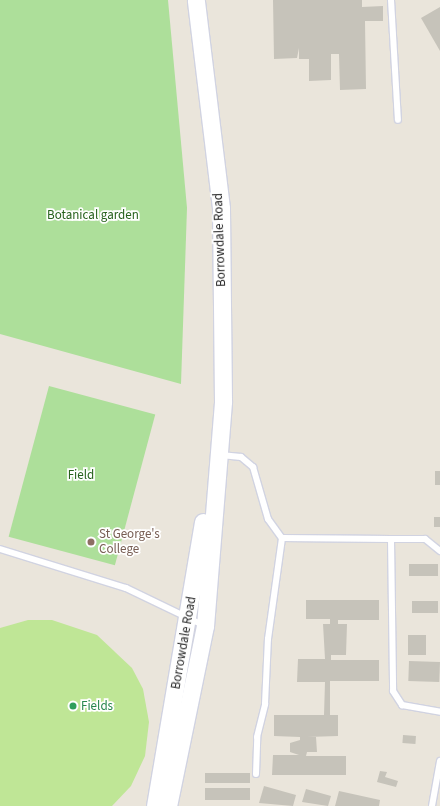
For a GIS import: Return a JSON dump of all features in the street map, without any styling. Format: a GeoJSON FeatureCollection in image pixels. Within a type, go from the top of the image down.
{"type":"FeatureCollection","features":[{"type":"Feature","properties":{"kind":"main road","name":"Borrowdale Road"},"geometry":{"type":"LineString","coordinates":[[155,806],[189,620],[201,531],[215,480],[223,401],[221,208],[196,0]]}},
{"type":"Feature","properties":{"kind":"main road","name":"Borrowdale Road"},"geometry":{"type":"LineString","coordinates":[[168,806],[205,626],[216,500],[215,480]]}},
{"type":"Feature","properties":{"kind":"lane"},"geometry":{"type":"LineString","coordinates":[[391,0],[398,120]]}},
{"type":"Feature","properties":{"kind":"lane"},"geometry":{"type":"LineString","coordinates":[[218,454],[241,457],[253,467],[268,519],[282,538],[268,639],[265,704],[257,737],[256,774]]}},
{"type":"Feature","properties":{"kind":"lane"},"geometry":{"type":"LineString","coordinates":[[282,538],[425,539],[440,551]]}},
{"type":"Feature","properties":{"kind":"lane"},"geometry":{"type":"LineString","coordinates":[[391,539],[393,691],[402,705],[440,712]]}},
{"type":"Feature","properties":{"kind":"lane"},"geometry":{"type":"LineString","coordinates":[[0,549],[126,588],[189,620],[205,626]]}},
{"type":"Feature","properties":{"kind":"lane"},"geometry":{"type":"LineString","coordinates":[[432,806],[440,761]]}},
{"type":"Feature","properties":{"kind":"green space","name":"Botanical garden"},"geometry":{"type":"Polygon","coordinates":[[[0,0],[168,0],[187,208],[181,384],[0,334],[0,0]]]}},
{"type":"Feature","properties":{"kind":"green space","name":"Field"},"geometry":{"type":"Polygon","coordinates":[[[49,386],[155,414],[115,565],[9,537],[49,386]]]}},
{"type":"Feature","properties":{"kind":"green space","name":"Fields"},"geometry":{"type":"Polygon","coordinates":[[[28,620],[52,620],[97,635],[132,668],[143,689],[149,722],[145,756],[131,786],[112,806],[0,806],[0,628],[28,620]]]}},
{"type":"Feature","properties":{"kind":"building"},"geometry":{"type":"Polygon","coordinates":[[[273,0],[362,0],[362,7],[383,6],[383,21],[365,21],[366,89],[340,90],[339,54],[331,54],[331,80],[309,81],[309,59],[299,59],[299,48],[297,58],[274,59],[273,0]]]}},
{"type":"Feature","properties":{"kind":"building"},"geometry":{"type":"Polygon","coordinates":[[[440,7],[440,51],[421,18],[440,7]]]}},
{"type":"Feature","properties":{"kind":"building"},"geometry":{"type":"Polygon","coordinates":[[[435,471],[440,471],[440,485],[435,485],[435,471]]]}},
{"type":"Feature","properties":{"kind":"building"},"geometry":{"type":"Polygon","coordinates":[[[434,517],[440,517],[440,527],[434,527],[434,517]]]}},
{"type":"Feature","properties":{"kind":"building"},"geometry":{"type":"Polygon","coordinates":[[[409,564],[438,564],[438,576],[409,576],[409,564]]]}},
{"type":"Feature","properties":{"kind":"building"},"geometry":{"type":"Polygon","coordinates":[[[306,600],[379,600],[379,620],[338,620],[338,624],[347,624],[346,655],[331,655],[331,660],[379,660],[379,681],[330,681],[330,715],[338,715],[338,736],[307,737],[316,737],[317,752],[307,752],[306,756],[346,756],[346,775],[272,775],[273,755],[299,755],[290,752],[290,743],[300,740],[300,737],[274,736],[274,715],[324,715],[325,682],[297,682],[298,659],[325,659],[323,624],[330,624],[330,619],[306,619],[306,600]]]}},
{"type":"Feature","properties":{"kind":"building"},"geometry":{"type":"Polygon","coordinates":[[[412,601],[438,601],[438,613],[412,613],[412,601]]]}},
{"type":"Feature","properties":{"kind":"building"},"geometry":{"type":"Polygon","coordinates":[[[408,635],[426,635],[426,655],[408,655],[408,635]]]}},
{"type":"Feature","properties":{"kind":"building"},"geometry":{"type":"Polygon","coordinates":[[[409,661],[440,662],[439,682],[408,681],[409,661]]]}},
{"type":"Feature","properties":{"kind":"building"},"geometry":{"type":"Polygon","coordinates":[[[403,735],[416,736],[415,744],[402,743],[403,735]]]}},
{"type":"Feature","properties":{"kind":"building"},"geometry":{"type":"Polygon","coordinates":[[[380,771],[387,772],[385,777],[398,781],[396,787],[377,782],[380,771]]]}},
{"type":"Feature","properties":{"kind":"building"},"geometry":{"type":"Polygon","coordinates":[[[205,773],[250,773],[250,783],[205,783],[205,773]]]}},
{"type":"Feature","properties":{"kind":"building"},"geometry":{"type":"Polygon","coordinates":[[[264,786],[296,795],[293,806],[259,803],[264,786]]]}},
{"type":"Feature","properties":{"kind":"building"},"geometry":{"type":"Polygon","coordinates":[[[205,788],[250,788],[250,800],[205,800],[205,788]]]}},
{"type":"Feature","properties":{"kind":"building"},"geometry":{"type":"Polygon","coordinates":[[[306,789],[331,796],[328,806],[302,802],[306,789]]]}},
{"type":"Feature","properties":{"kind":"building"},"geometry":{"type":"Polygon","coordinates":[[[339,791],[380,800],[379,806],[335,806],[339,791]]]}},
{"type":"Feature","properties":{"kind":"place","name":"St George's College"},"geometry":{"type":"Point","coordinates":[91,542]}},
{"type":"Feature","properties":{"kind":"place","name":"Fields"},"geometry":{"type":"Point","coordinates":[73,706]}}]}
